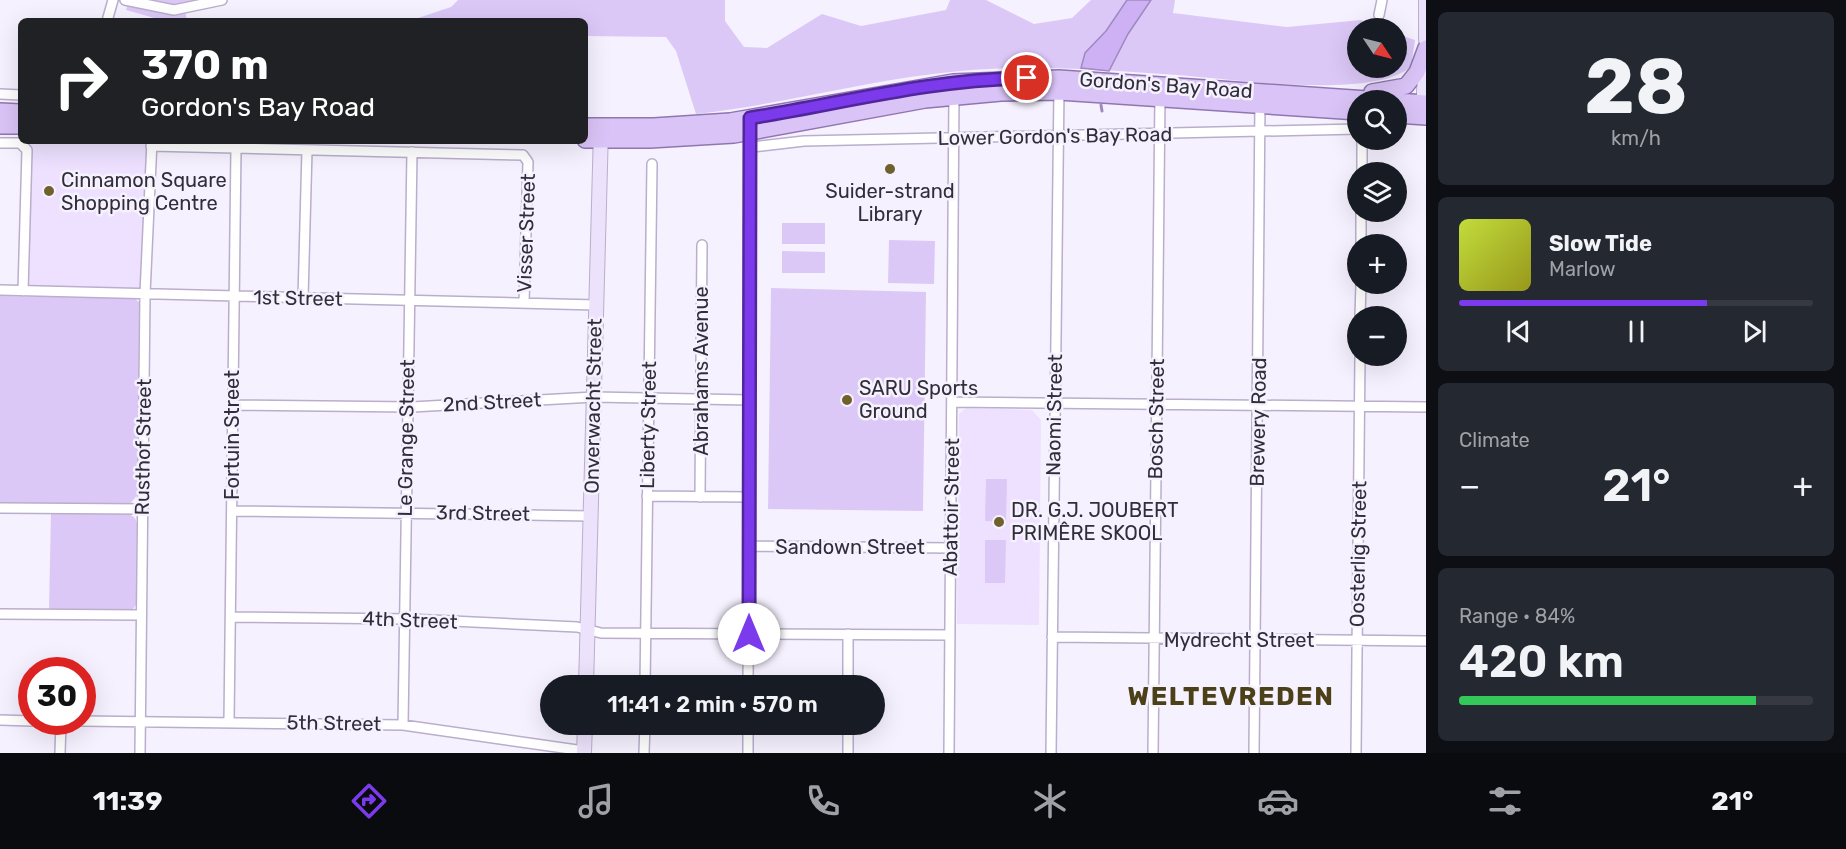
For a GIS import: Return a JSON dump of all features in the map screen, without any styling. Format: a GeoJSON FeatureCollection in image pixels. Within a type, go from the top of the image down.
{"type":"FeatureCollection","features":[{"type":"Feature","properties":{"kind":"main road"},"geometry":{"type":"LineString","coordinates":[[1388,90],[1406,86],[1417,72],[1426,48]]}},
{"type":"Feature","properties":{"kind":"main road","name":"Gordon's Bay Road"},"geometry":{"type":"LineString","coordinates":[[588,127],[601,133],[673,140],[752,133],[1002,78],[1059,85],[1260,98],[1347,98]]}},
{"type":"Feature","properties":{"kind":"main road","name":"Gordon's Bay Road"},"geometry":{"type":"LineString","coordinates":[[1260,98],[1347,110]]}},
{"type":"Feature","properties":{"kind":"main road","name":"Gordon's Bay Road"},"geometry":{"type":"LineString","coordinates":[[1407,107],[1425,110]]}},
{"type":"Feature","properties":{"kind":"main road"},"geometry":{"type":"LineString","coordinates":[[1407,113],[1425,110]]}},
{"type":"Feature","properties":{"kind":"main road"},"geometry":{"type":"LineString","coordinates":[[0,111],[18,111]]}},
{"type":"Feature","properties":{"kind":"main road","name":"Gordon's Bay Road"},"geometry":{"type":"LineString","coordinates":[[588,139],[601,133],[681,125],[752,133]]}},
{"type":"Feature","properties":{"kind":"main road"},"geometry":{"type":"LineString","coordinates":[[0,126],[18,126]]}},
{"type":"Feature","properties":{"kind":"street"},"geometry":{"type":"LineString","coordinates":[[109,18],[113,0]]}},
{"type":"Feature","properties":{"kind":"street"},"geometry":{"type":"LineString","coordinates":[[125,0],[174,10],[195,8],[222,0]]}},
{"type":"Feature","properties":{"kind":"street"},"geometry":{"type":"LineString","coordinates":[[1378,15],[1382,0]]}},
{"type":"Feature","properties":{"kind":"street"},"geometry":{"type":"LineString","coordinates":[[1426,0],[1426,40]]}},
{"type":"Feature","properties":{"kind":"street"},"geometry":{"type":"LineString","coordinates":[[1425,110],[1426,48]]}},
{"type":"Feature","properties":{"kind":"street","name":"Naomi Street"},"geometry":{"type":"LineString","coordinates":[[1051,753],[1059,85]]}},
{"type":"Feature","properties":{"kind":"street","name":"Abattoir Street"},"geometry":{"type":"LineString","coordinates":[[949,753],[954,89]]}},
{"type":"Feature","properties":{"kind":"street","name":"Bosch Street"},"geometry":{"type":"LineString","coordinates":[[1153,753],[1160,92]]}},
{"type":"Feature","properties":{"kind":"street"},"geometry":{"type":"LineString","coordinates":[[0,94],[18,95]]}},
{"type":"Feature","properties":{"kind":"street","name":"Brewery Road"},"geometry":{"type":"LineString","coordinates":[[1254,753],[1260,98]]}},
{"type":"Feature","properties":{"kind":"street","name":"Lower Gordon's Bay Road"},"geometry":{"type":"LineString","coordinates":[[752,133],[804,141],[1347,129]]}},
{"type":"Feature","properties":{"kind":"street","name":"Onverwacht Street"},"geometry":{"type":"LineString","coordinates":[[586,675],[601,133]]}},
{"type":"Feature","properties":{"kind":"street"},"geometry":{"type":"LineString","coordinates":[[748,675],[752,133]]}},
{"type":"Feature","properties":{"kind":"street"},"geometry":{"type":"LineString","coordinates":[[0,143],[24,146],[27,152],[23,291]]}},
{"type":"Feature","properties":{"kind":"street","name":"Rusthof Street"},"geometry":{"type":"LineString","coordinates":[[140,753],[145,294],[152,144]]}},
{"type":"Feature","properties":{"kind":"street"},"geometry":{"type":"LineString","coordinates":[[169,144],[411,152]]}},
{"type":"Feature","properties":{"kind":"street","name":"Fortuin Street"},"geometry":{"type":"LineString","coordinates":[[229,722],[232,296],[236,148]]}},
{"type":"Feature","properties":{"kind":"street"},"geometry":{"type":"LineString","coordinates":[[303,298],[307,150]]}},
{"type":"Feature","properties":{"kind":"street","name":"Visser Street"},"geometry":{"type":"LineString","coordinates":[[411,152],[526,157],[528,162],[524,303]]}},
{"type":"Feature","properties":{"kind":"street","name":"Le Grange Street"},"geometry":{"type":"LineString","coordinates":[[403,724],[411,152]]}},
{"type":"Feature","properties":{"kind":"street","name":"Liberty Street"},"geometry":{"type":"LineString","coordinates":[[645,675],[652,164]]}},
{"type":"Feature","properties":{"kind":"street","name":"Abrahams Avenue"},"geometry":{"type":"LineString","coordinates":[[700,496],[702,245]]}},
{"type":"Feature","properties":{"kind":"street","name":"1st Street"},"geometry":{"type":"LineString","coordinates":[[0,290],[596,306]]}},
{"type":"Feature","properties":{"kind":"street","name":"Oosterlig Street"},"geometry":{"type":"LineString","coordinates":[[1356,753],[1360,366]]}},
{"type":"Feature","properties":{"kind":"street","name":"2nd Street"},"geometry":{"type":"LineString","coordinates":[[233,405],[406,406],[594,397],[750,400]]}},
{"type":"Feature","properties":{"kind":"street"},"geometry":{"type":"LineString","coordinates":[[952,402],[1426,407]]}},
{"type":"Feature","properties":{"kind":"street"},"geometry":{"type":"LineString","coordinates":[[647,496],[750,497]]}},
{"type":"Feature","properties":{"kind":"street"},"geometry":{"type":"LineString","coordinates":[[0,508],[143,509]]}},
{"type":"Feature","properties":{"kind":"street","name":"3rd Street"},"geometry":{"type":"LineString","coordinates":[[232,511],[591,516]]}},
{"type":"Feature","properties":{"kind":"street","name":"Sandown Street"},"geometry":{"type":"LineString","coordinates":[[749,546],[951,548]]}},
{"type":"Feature","properties":{"kind":"street"},"geometry":{"type":"LineString","coordinates":[[0,614],[141,615]]}},
{"type":"Feature","properties":{"kind":"street","name":"4th Street"},"geometry":{"type":"LineString","coordinates":[[231,617],[404,619],[588,630]]}},
{"type":"Feature","properties":{"kind":"street"},"geometry":{"type":"LineString","coordinates":[[588,630],[646,633],[950,635]]}},
{"type":"Feature","properties":{"kind":"street"},"geometry":{"type":"LineString","coordinates":[[848,634],[848,675]]}},
{"type":"Feature","properties":{"kind":"street","name":"Mydrecht Street"},"geometry":{"type":"LineString","coordinates":[[1052,637],[1426,641]]}},
{"type":"Feature","properties":{"kind":"street"},"geometry":{"type":"LineString","coordinates":[[0,720],[18,721]]}},
{"type":"Feature","properties":{"kind":"street","name":"5th Street"},"geometry":{"type":"LineString","coordinates":[[96,721],[403,724],[584,752]]}},
{"type":"Feature","properties":{"kind":"street"},"geometry":{"type":"LineString","coordinates":[[60,735],[60,753]]}},
{"type":"Feature","properties":{"kind":"street"},"geometry":{"type":"LineString","coordinates":[[584,752],[585,735]]}},
{"type":"Feature","properties":{"kind":"street"},"geometry":{"type":"LineString","coordinates":[[644,753],[645,735]]}},
{"type":"Feature","properties":{"kind":"street"},"geometry":{"type":"LineString","coordinates":[[748,735],[748,753]]}},
{"type":"Feature","properties":{"kind":"street"},"geometry":{"type":"LineString","coordinates":[[848,735],[848,753]]}},
{"type":"Feature","properties":{"kind":"shaded area"},"geometry":{"type":"Polygon","coordinates":[[[129,0],[224,0],[185,10],[186,18],[154,18],[126,10],[129,0]]]}},
{"type":"Feature","properties":{"kind":"shaded area"},"geometry":{"type":"Polygon","coordinates":[[[458,0],[725,0],[725,21],[744,47],[767,48],[822,14],[861,26],[946,10],[950,0],[986,0],[1034,24],[1072,18],[1091,0],[1175,0],[1173,13],[1287,27],[1347,21],[1347,78],[1388,78],[1365,83],[1300,85],[1095,70],[987,69],[894,80],[696,114],[676,51],[666,37],[588,36],[588,18],[418,18],[451,7],[458,0]]]}},
{"type":"Feature","properties":{"kind":"shaded area"},"geometry":{"type":"Polygon","coordinates":[[[1127,0],[1151,0],[1128,34],[1109,71],[1081,68],[1085,53],[1106,31],[1127,0]]]}},
{"type":"Feature","properties":{"kind":"shaded area"},"geometry":{"type":"Polygon","coordinates":[[[1407,37],[1415,40],[1411,67],[1407,69],[1407,37]]]}},
{"type":"Feature","properties":{"kind":"shaded area"},"geometry":{"type":"Polygon","coordinates":[[[28,144],[151,144],[146,294],[23,290],[28,144]]]}},
{"type":"Feature","properties":{"kind":"shaded area"},"geometry":{"type":"Polygon","coordinates":[[[782,223],[825,223],[825,244],[782,244],[782,223]]]}},
{"type":"Feature","properties":{"kind":"shaded area"},"geometry":{"type":"Polygon","coordinates":[[[889,240],[935,241],[934,284],[888,283],[889,240]]]}},
{"type":"Feature","properties":{"kind":"shaded area"},"geometry":{"type":"Polygon","coordinates":[[[782,251],[825,252],[825,273],[782,273],[782,251]]]}},
{"type":"Feature","properties":{"kind":"shaded area","name":"SARU Sports Ground"},"geometry":{"type":"Polygon","coordinates":[[[771,288],[926,292],[923,511],[768,509],[771,288]]]}},
{"type":"Feature","properties":{"kind":"shaded area"},"geometry":{"type":"Polygon","coordinates":[[[0,296],[134,298],[139,302],[138,494],[130,504],[0,504],[0,296]]]}},
{"type":"Feature","properties":{"kind":"shaded area","name":"DR. G.J. JOUBERT PRIMÊRE SKOOL"},"geometry":{"type":"Polygon","coordinates":[[[966,408],[1032,410],[1041,420],[1039,625],[957,624],[959,414],[966,408]]]}},
{"type":"Feature","properties":{"kind":"shaded area"},"geometry":{"type":"Polygon","coordinates":[[[986,479],[1007,479],[1006,522],[985,521],[986,479]]]}},
{"type":"Feature","properties":{"kind":"shaded area"},"geometry":{"type":"Polygon","coordinates":[[[51,512],[128,513],[135,518],[137,524],[136,605],[133,609],[49,609],[51,512]]]}},
{"type":"Feature","properties":{"kind":"shaded area"},"geometry":{"type":"Polygon","coordinates":[[[985,540],[1006,540],[1005,583],[985,583],[985,540]]]}},
{"type":"Feature","properties":{"kind":"waterway"},"geometry":{"type":"LineString","coordinates":[[1101,105],[1102,111]]}},
{"type":"Feature","properties":{"kind":"place","name":"Suider-strand Library"},"geometry":{"type":"Point","coordinates":[890,169]}},
{"type":"Feature","properties":{"kind":"place","name":"Cinnamon Square Shopping Centre"},"geometry":{"type":"Point","coordinates":[49,191]}},
{"type":"Feature","properties":{"kind":"place","name":"SARU Sports Ground"},"geometry":{"type":"Point","coordinates":[847,400]}},
{"type":"Feature","properties":{"kind":"place","name":"DR. G.J. JOUBERT PRIMÊRE SKOOL"},"geometry":{"type":"Point","coordinates":[999,522]}},
{"type":"Feature","properties":{"kind":"district","name":"WELTEVREDEN"},"geometry":{"type":"Point","coordinates":[1231,696]}},
{"type":"Feature","properties":{"kind":"route"},"geometry":{"type":"LineString","coordinates":[[749,634],[752,141],[750,118],[923,86],[976,80],[1027,78]]}}]}
